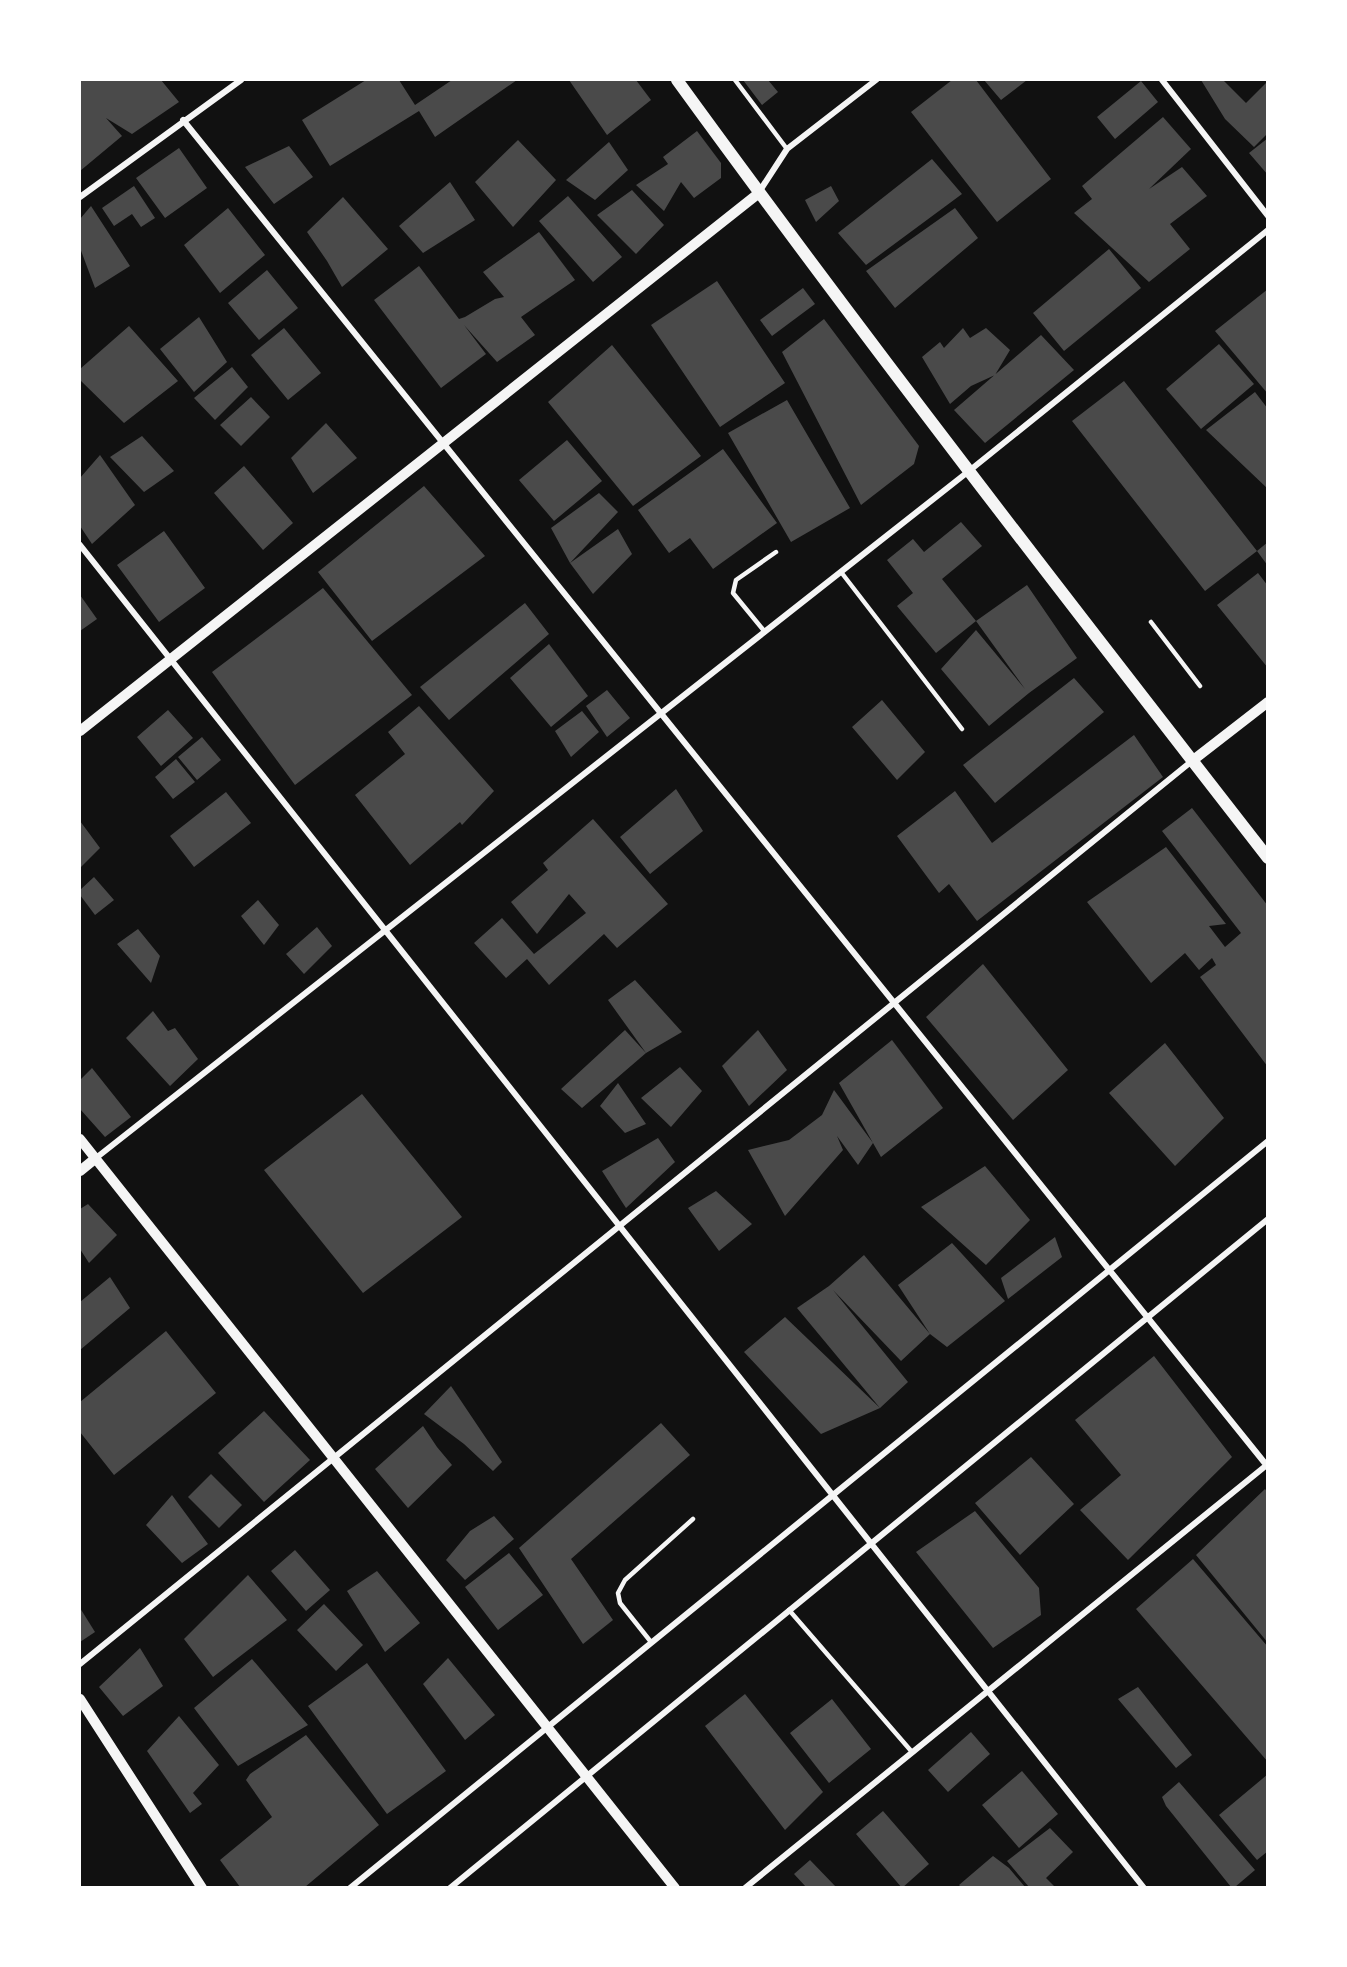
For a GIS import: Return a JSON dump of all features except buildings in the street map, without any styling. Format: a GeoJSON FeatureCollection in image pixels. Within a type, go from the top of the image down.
{"type":"FeatureCollection","features":[{"type":"Feature","properties":{"kind":"main road"},"geometry":{"type":"LineString","coordinates":[[681,81],[759,193],[969,471],[1268,858]]}},
{"type":"Feature","properties":{"kind":"street"},"geometry":{"type":"LineString","coordinates":[[80,197],[241,80]]}},
{"type":"Feature","properties":{"kind":"street"},"geometry":{"type":"LineString","coordinates":[[80,731],[759,193],[787,149],[876,80]]}},
{"type":"Feature","properties":{"kind":"street"},"geometry":{"type":"LineString","coordinates":[[1162,80],[1268,216]]}},
{"type":"Feature","properties":{"kind":"street"},"geometry":{"type":"LineString","coordinates":[[183,120],[1267,1465],[745,1887]]}},
{"type":"Feature","properties":{"kind":"street"},"geometry":{"type":"LineString","coordinates":[[80,1171],[969,471],[1268,230]]}},
{"type":"Feature","properties":{"kind":"street"},"geometry":{"type":"LineString","coordinates":[[80,545],[1144,1887]]}},
{"type":"Feature","properties":{"kind":"street"},"geometry":{"type":"LineString","coordinates":[[80,1664],[1192,761],[1268,702]]}},
{"type":"Feature","properties":{"kind":"street"},"geometry":{"type":"LineString","coordinates":[[80,1139],[675,1887]]}},
{"type":"Feature","properties":{"kind":"street"},"geometry":{"type":"LineString","coordinates":[[350,1887],[1268,1141]]}},
{"type":"Feature","properties":{"kind":"street"},"geometry":{"type":"LineString","coordinates":[[450,1887],[1268,1219]]}},
{"type":"Feature","properties":{"kind":"street"},"geometry":{"type":"LineString","coordinates":[[80,1699],[202,1887]]}},
{"type":"Feature","properties":{"kind":"lane"},"geometry":{"type":"LineString","coordinates":[[735,80],[787,149]]}},
{"type":"Feature","properties":{"kind":"lane"},"geometry":{"type":"LineString","coordinates":[[765,632],[733,593],[734,585],[736,580],[776,552]]}},
{"type":"Feature","properties":{"kind":"lane"},"geometry":{"type":"LineString","coordinates":[[841,572],[962,729]]}},
{"type":"Feature","properties":{"kind":"lane"},"geometry":{"type":"LineString","coordinates":[[1152,622],[1200,686]]}},
{"type":"Feature","properties":{"kind":"lane"},"geometry":{"type":"LineString","coordinates":[[651,1642],[620,1603],[618,1593],[625,1580],[693,1519]]}},
{"type":"Feature","properties":{"kind":"lane"},"geometry":{"type":"LineString","coordinates":[[789,1610],[912,1752]]}}]}
